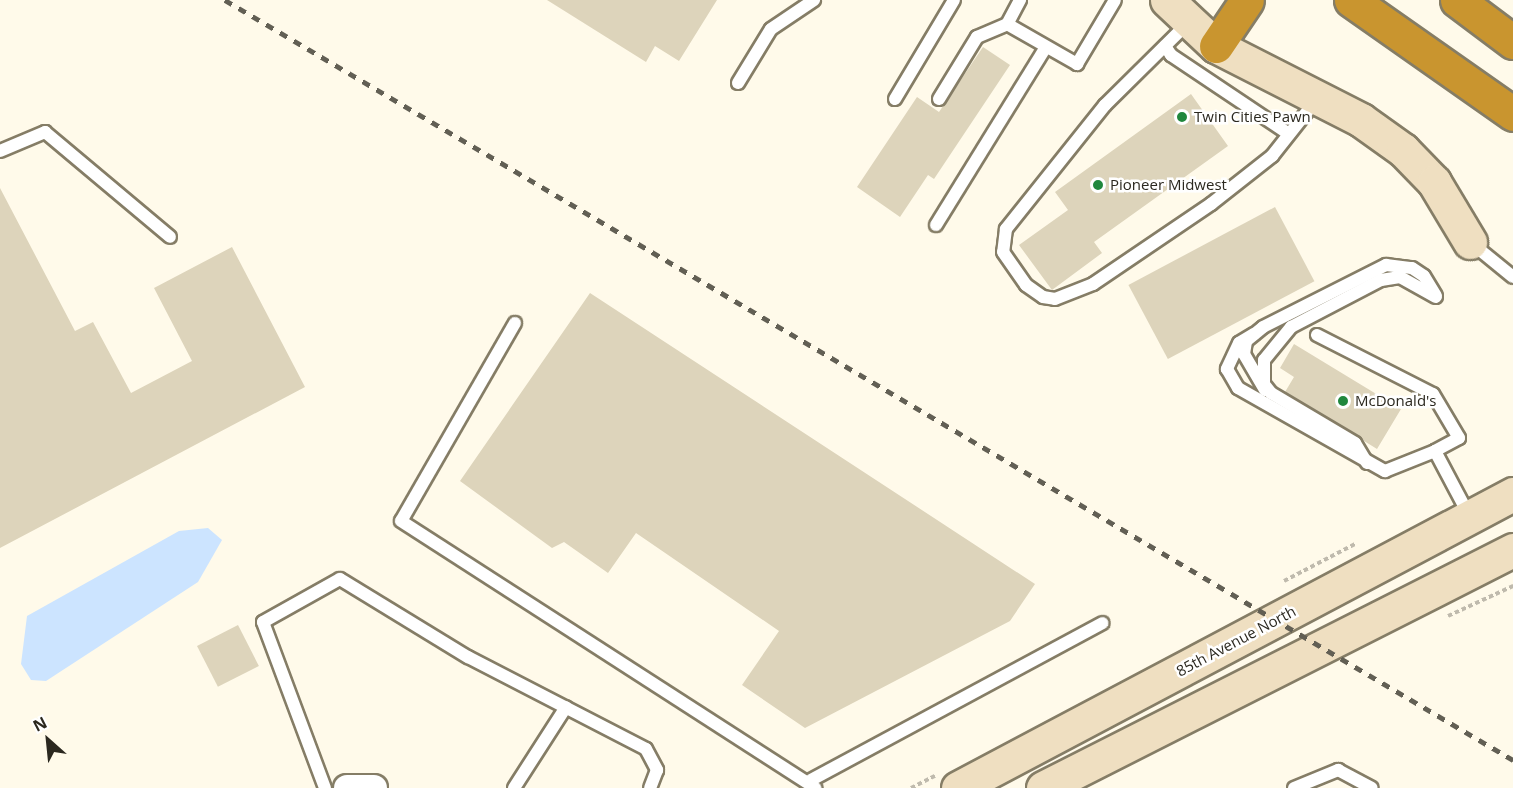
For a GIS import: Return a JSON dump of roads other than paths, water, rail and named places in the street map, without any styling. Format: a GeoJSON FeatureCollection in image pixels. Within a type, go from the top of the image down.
{"type":"FeatureCollection","features":[{"type":"Feature","properties":{"kind":"highway"},"geometry":{"type":"LineString","coordinates":[[1216,46],[1247,0]]}},
{"type":"Feature","properties":{"kind":"highway"},"geometry":{"type":"LineString","coordinates":[[1351,0],[1513,114]]}},
{"type":"Feature","properties":{"kind":"highway"},"geometry":{"type":"LineString","coordinates":[[1457,0],[1513,42]]}},
{"type":"Feature","properties":{"kind":"main road"},"geometry":{"type":"LineString","coordinates":[[1178,11],[1216,46],[1319,97],[1403,150],[1434,182],[1470,242]]}},
{"type":"Feature","properties":{"kind":"main road","name":"85th Avenue North"},"geometry":{"type":"LineString","coordinates":[[958,788],[1003,778],[1513,494]]}},
{"type":"Feature","properties":{"kind":"main road"},"geometry":{"type":"LineString","coordinates":[[1043,788],[1513,550]]}},
{"type":"Feature","properties":{"kind":"street"},"geometry":{"type":"LineString","coordinates":[[347,788],[374,788]]}},
{"type":"Feature","properties":{"kind":"lane"},"geometry":{"type":"LineString","coordinates":[[738,83],[771,29],[814,0]]}},
{"type":"Feature","properties":{"kind":"lane"},"geometry":{"type":"LineString","coordinates":[[895,99],[954,0]]}},
{"type":"Feature","properties":{"kind":"lane"},"geometry":{"type":"LineString","coordinates":[[939,99],[977,37],[1006,24],[1020,0]]}},
{"type":"Feature","properties":{"kind":"lane"},"geometry":{"type":"LineString","coordinates":[[1006,24],[1077,64],[1115,0]]}},
{"type":"Feature","properties":{"kind":"lane"},"geometry":{"type":"LineString","coordinates":[[1178,11],[1165,46],[1105,105],[1002,238],[1003,252],[1026,285],[1043,297],[1076,293],[1120,267],[1246,177],[1289,134],[1319,97]]}},
{"type":"Feature","properties":{"kind":"lane"},"geometry":{"type":"LineString","coordinates":[[1165,46],[1171,55],[1289,134]]}},
{"type":"Feature","properties":{"kind":"lane"},"geometry":{"type":"LineString","coordinates":[[936,225],[1046,47]]}},
{"type":"Feature","properties":{"kind":"lane"},"geometry":{"type":"LineString","coordinates":[[0,151],[45,132],[170,237]]}},
{"type":"Feature","properties":{"kind":"lane"},"geometry":{"type":"LineString","coordinates":[[1470,242],[1513,277]]}},
{"type":"Feature","properties":{"kind":"lane"},"geometry":{"type":"LineString","coordinates":[[1271,393],[1264,384],[1264,360],[1280,336],[1308,317],[1391,277],[1436,297],[1425,276],[1412,268],[1386,265],[1239,343],[1229,363],[1238,388],[1367,463],[1386,471],[1435,451],[1459,438],[1433,394],[1317,335]]}},
{"type":"Feature","properties":{"kind":"lane"},"geometry":{"type":"LineString","coordinates":[[515,323],[401,521],[813,784],[1102,622]]}},
{"type":"Feature","properties":{"kind":"lane"},"geometry":{"type":"LineString","coordinates":[[1254,334],[1246,341],[1247,365],[1271,393],[1355,443],[1367,463]]}},
{"type":"Feature","properties":{"kind":"lane"},"geometry":{"type":"LineString","coordinates":[[1435,451],[1470,518]]}},
{"type":"Feature","properties":{"kind":"lane"},"geometry":{"type":"LineString","coordinates":[[325,788],[263,622],[340,579],[566,707],[646,749],[657,770],[650,788]]}},
{"type":"Feature","properties":{"kind":"lane"},"geometry":{"type":"LineString","coordinates":[[514,788],[566,707]]}},
{"type":"Feature","properties":{"kind":"lane"},"geometry":{"type":"LineString","coordinates":[[1294,788],[1338,770],[1372,788]]}},
{"type":"Feature","properties":{"kind":"water"},"geometry":{"type":"Polygon","coordinates":[[[208,528],[222,540],[198,582],[46,681],[31,680],[21,664],[27,616],[179,531],[208,528]]]}},
{"type":"Feature","properties":{"kind":"railway"},"geometry":{"type":"LineString","coordinates":[[225,0],[1513,760]]}},
{"type":"Feature","properties":{"kind":"place","name":"Twin Cities Pawn"},"geometry":{"type":"Point","coordinates":[1182,117]}},
{"type":"Feature","properties":{"kind":"place","name":"Pioneer Midwest"},"geometry":{"type":"Point","coordinates":[1098,185]}},
{"type":"Feature","properties":{"kind":"place","name":"McDonald's"},"geometry":{"type":"Point","coordinates":[1343,401]}}]}
